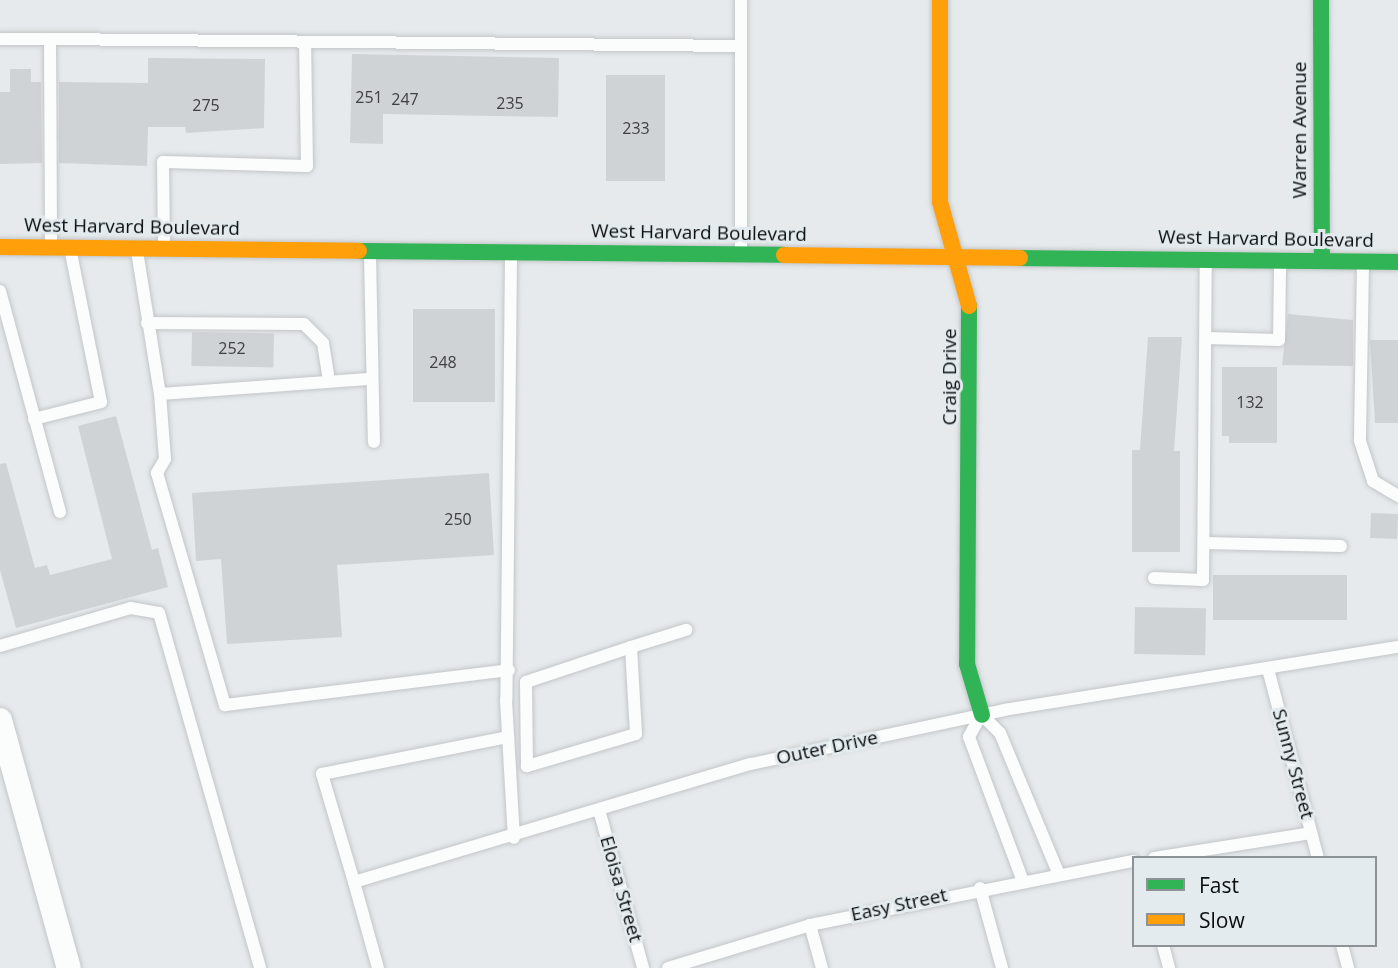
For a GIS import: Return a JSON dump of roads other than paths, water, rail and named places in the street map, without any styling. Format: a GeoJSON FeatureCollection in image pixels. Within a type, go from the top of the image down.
{"type":"FeatureCollection","features":[{"type":"Feature","properties":{"kind":"main road","name":"Craig Drive"},"geometry":{"type":"LineString","coordinates":[[940,0],[940,202],[972,318],[967,664],[982,715]]}},
{"type":"Feature","properties":{"kind":"main road","name":"Warren Avenue"},"geometry":{"type":"LineString","coordinates":[[1321,0],[1322,261]]}},
{"type":"Feature","properties":{"kind":"main road","name":"West Harvard Boulevard"},"geometry":{"type":"LineString","coordinates":[[0,247],[1398,262]]}},
{"type":"Feature","properties":{"kind":"street"},"geometry":{"type":"LineString","coordinates":[[0,720],[69,968]]}},
{"type":"Feature","properties":{"kind":"lane"},"geometry":{"type":"LineString","coordinates":[[741,0],[741,254]]}},
{"type":"Feature","properties":{"kind":"lane"},"geometry":{"type":"LineString","coordinates":[[0,39],[741,46]]}},
{"type":"Feature","properties":{"kind":"lane"},"geometry":{"type":"LineString","coordinates":[[50,39],[51,247]]}},
{"type":"Feature","properties":{"kind":"lane"},"geometry":{"type":"LineString","coordinates":[[164,248],[163,162],[307,166],[305,43]]}},
{"type":"Feature","properties":{"kind":"lane"},"geometry":{"type":"LineString","coordinates":[[34,419],[101,402],[69,246]]}},
{"type":"Feature","properties":{"kind":"lane"},"geometry":{"type":"LineString","coordinates":[[136,248],[160,394],[165,459],[157,473],[225,705],[509,670]]}},
{"type":"Feature","properties":{"kind":"lane"},"geometry":{"type":"LineString","coordinates":[[370,251],[374,442]]}},
{"type":"Feature","properties":{"kind":"lane"},"geometry":{"type":"LineString","coordinates":[[511,251],[508,737],[514,838]]}},
{"type":"Feature","properties":{"kind":"lane"},"geometry":{"type":"LineString","coordinates":[[1154,578],[1203,580],[1206,259]]}},
{"type":"Feature","properties":{"kind":"lane"},"geometry":{"type":"LineString","coordinates":[[1207,338],[1279,340],[1280,260]]}},
{"type":"Feature","properties":{"kind":"lane"},"geometry":{"type":"LineString","coordinates":[[1363,261],[1360,441],[1373,481],[1398,496]]}},
{"type":"Feature","properties":{"kind":"lane"},"geometry":{"type":"LineString","coordinates":[[0,291],[60,512]]}},
{"type":"Feature","properties":{"kind":"lane"},"geometry":{"type":"LineString","coordinates":[[147,323],[304,324],[323,343],[329,380]]}},
{"type":"Feature","properties":{"kind":"lane"},"geometry":{"type":"LineString","coordinates":[[160,394],[371,379]]}},
{"type":"Feature","properties":{"kind":"lane"},"geometry":{"type":"LineString","coordinates":[[1205,543],[1341,545]]}},
{"type":"Feature","properties":{"kind":"lane"},"geometry":{"type":"LineString","coordinates":[[0,646],[131,608],[159,613],[260,968]]}},
{"type":"Feature","properties":{"kind":"lane"},"geometry":{"type":"LineString","coordinates":[[631,647],[636,734],[527,766],[526,682],[631,647],[686,630]]}},
{"type":"Feature","properties":{"kind":"lane","name":"Outer Drive"},"geometry":{"type":"LineString","coordinates":[[355,881],[514,838],[751,764],[982,715],[1398,647]]}},
{"type":"Feature","properties":{"kind":"lane","name":"Sunny Street"},"geometry":{"type":"LineString","coordinates":[[1268,669],[1317,856]]}},
{"type":"Feature","properties":{"kind":"lane"},"geometry":{"type":"LineString","coordinates":[[982,715],[969,737],[1023,879]]}},
{"type":"Feature","properties":{"kind":"lane","name":"Craig Drive"},"geometry":{"type":"LineString","coordinates":[[982,715],[1000,733],[1058,872]]}},
{"type":"Feature","properties":{"kind":"lane"},"geometry":{"type":"LineString","coordinates":[[378,968],[355,881],[321,774],[508,737]]}},
{"type":"Feature","properties":{"kind":"lane","name":"Eloisa Street"},"geometry":{"type":"LineString","coordinates":[[599,810],[643,968]]}},
{"type":"Feature","properties":{"kind":"lane"},"geometry":{"type":"LineString","coordinates":[[1167,856],[1311,833]]}},
{"type":"Feature","properties":{"kind":"lane","name":"Easy Street"},"geometry":{"type":"LineString","coordinates":[[668,968],[810,925],[1058,872],[1132,861]]}},
{"type":"Feature","properties":{"kind":"lane"},"geometry":{"type":"LineString","coordinates":[[980,888],[1002,968]]}},
{"type":"Feature","properties":{"kind":"lane"},"geometry":{"type":"LineString","coordinates":[[810,925],[822,968]]}},
{"type":"Feature","properties":{"kind":"lane"},"geometry":{"type":"LineString","coordinates":[[1164,947],[1169,968]]}},
{"type":"Feature","properties":{"kind":"lane"},"geometry":{"type":"LineString","coordinates":[[1343,947],[1348,968]]}}]}
